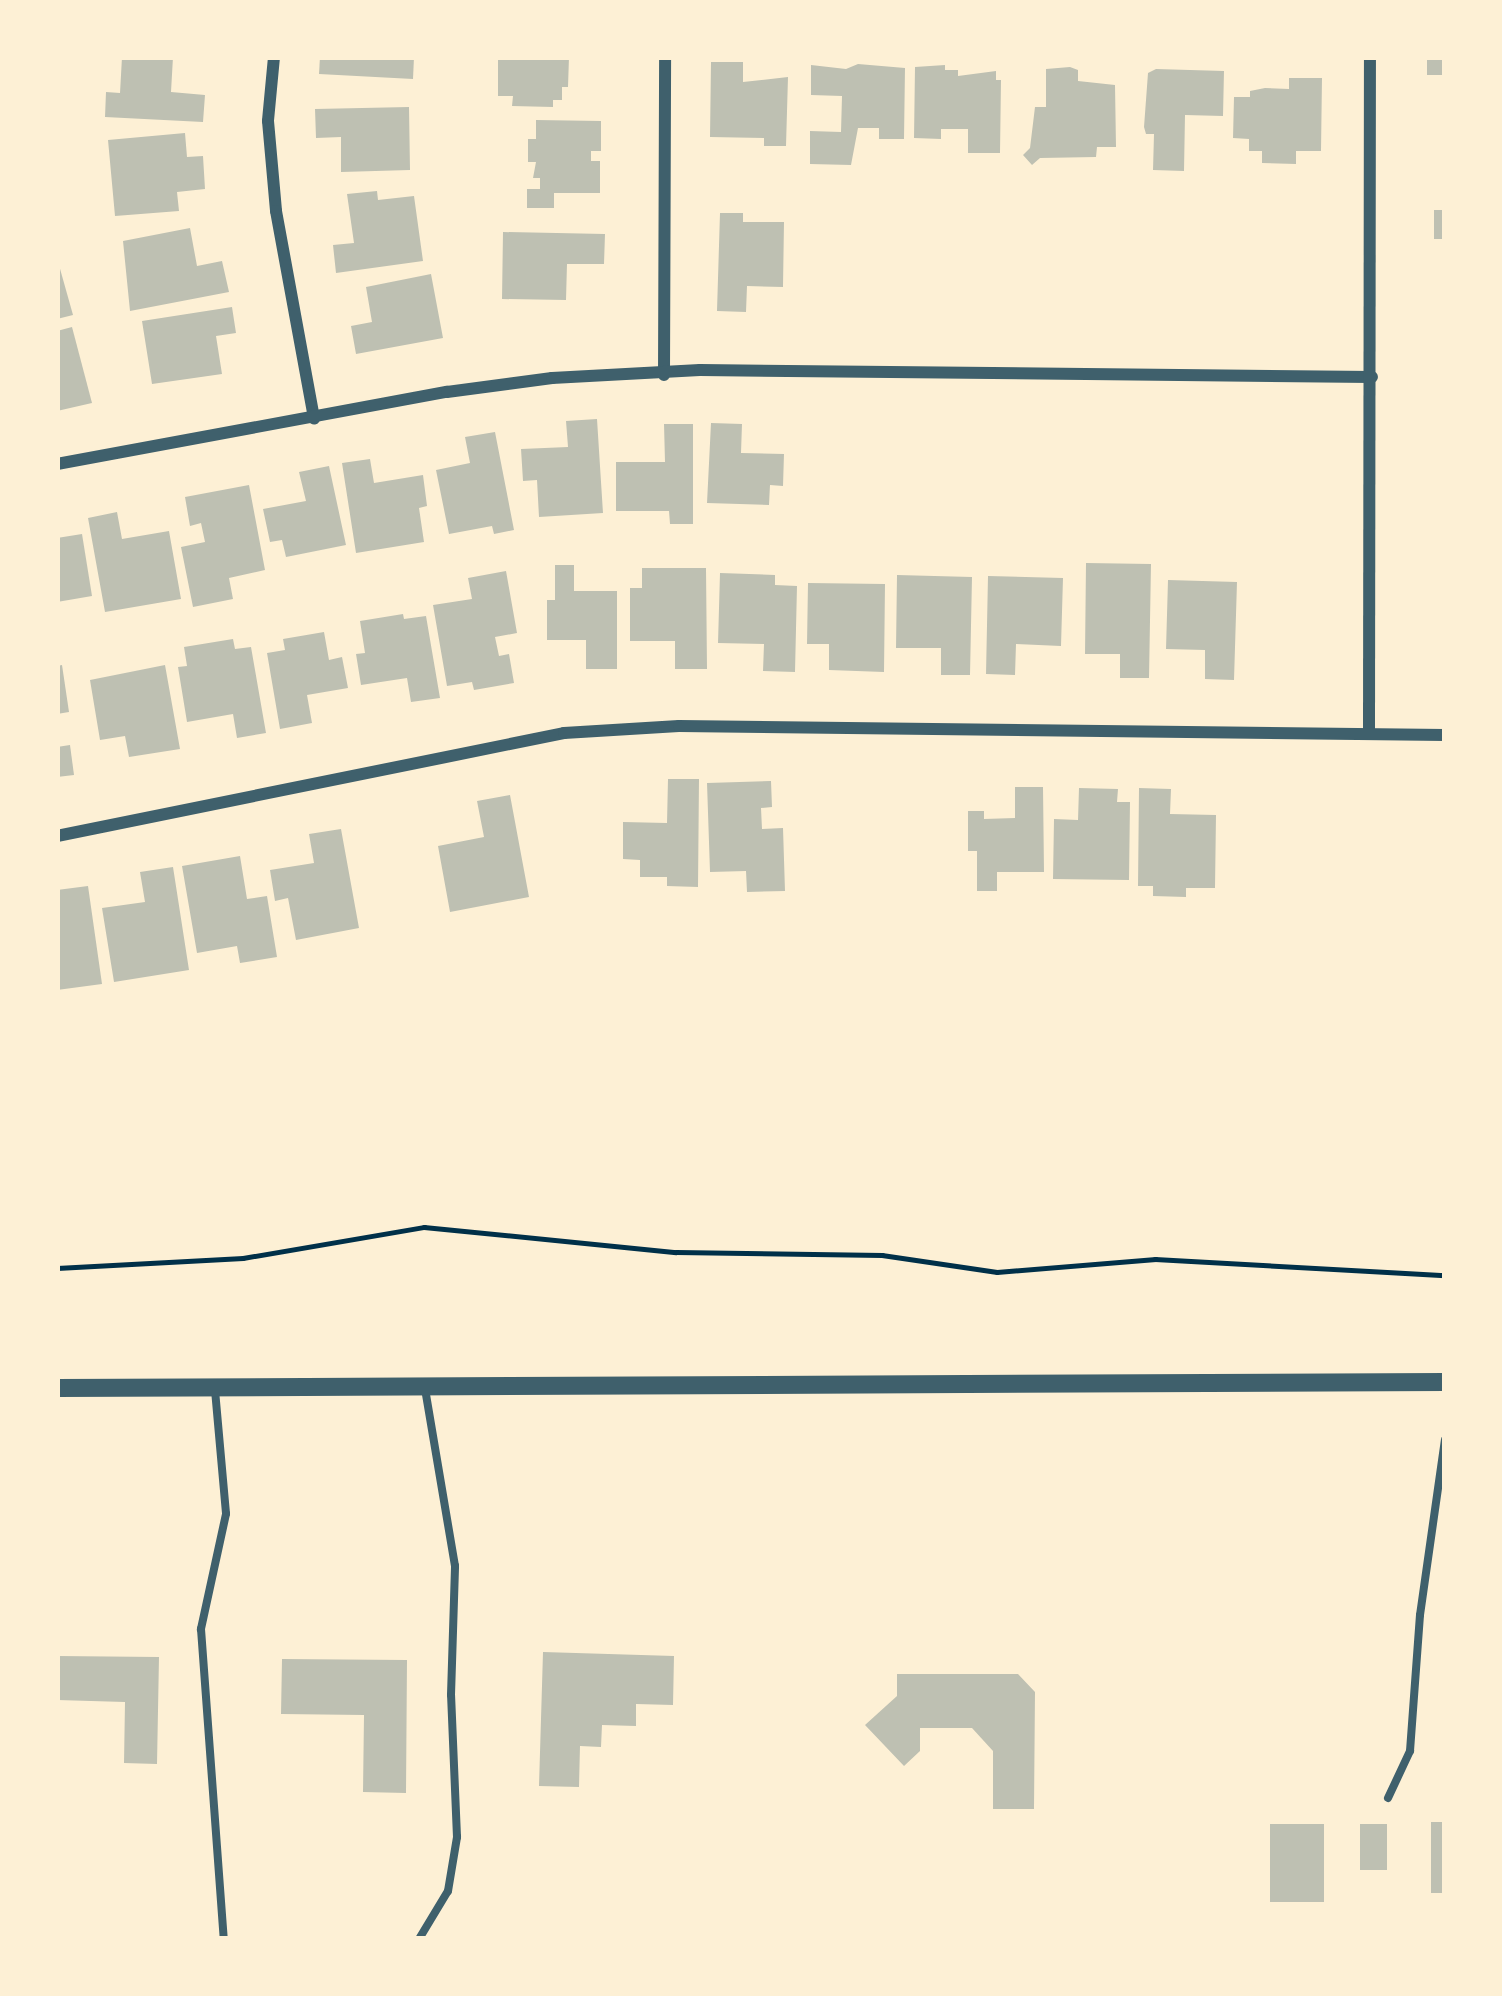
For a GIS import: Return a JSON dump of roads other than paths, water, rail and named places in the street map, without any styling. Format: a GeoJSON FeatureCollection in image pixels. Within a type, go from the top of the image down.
{"type":"FeatureCollection","features":[{"type":"Feature","properties":{"kind":"street"},"geometry":{"type":"LineString","coordinates":[[274,57],[268,121],[276,211],[314,419]]}},
{"type":"Feature","properties":{"kind":"street"},"geometry":{"type":"LineString","coordinates":[[664,375],[665,57]]}},
{"type":"Feature","properties":{"kind":"street"},"geometry":{"type":"LineString","coordinates":[[1369,733],[1370,57]]}},
{"type":"Feature","properties":{"kind":"street"},"geometry":{"type":"LineString","coordinates":[[57,464],[447,392],[552,378],[700,370],[1372,377]]}},
{"type":"Feature","properties":{"kind":"street"},"geometry":{"type":"LineString","coordinates":[[57,836],[564,733],[679,726],[1445,735]]}},
{"type":"Feature","properties":{"kind":"street"},"geometry":{"type":"LineString","coordinates":[[57,1388],[1445,1382]]}},
{"type":"Feature","properties":{"kind":"lane"},"geometry":{"type":"LineString","coordinates":[[419,1939],[448,1891],[457,1838],[451,1695],[455,1566],[424,1387]]}},
{"type":"Feature","properties":{"kind":"lane"},"geometry":{"type":"LineString","coordinates":[[215,1388],[226,1514],[201,1629],[224,1939]]}},
{"type":"Feature","properties":{"kind":"lane"},"geometry":{"type":"LineString","coordinates":[[1388,1798],[1410,1751],[1420,1616],[1445,1440]]}}]}
